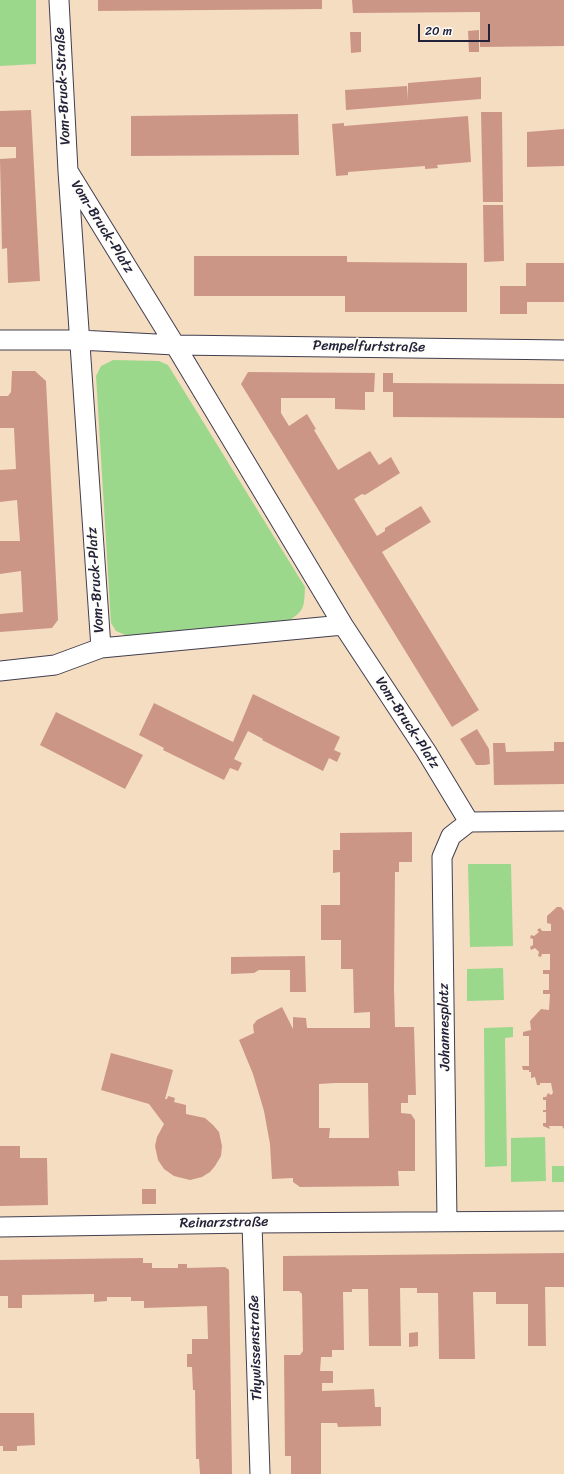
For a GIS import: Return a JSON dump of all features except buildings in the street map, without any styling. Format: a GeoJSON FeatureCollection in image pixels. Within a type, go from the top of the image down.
{"type":"FeatureCollection","features":[{"type":"Feature","properties":{"kind":"street","name":"Vom-Bruck-Straße"},"geometry":{"type":"LineString","coordinates":[[59,0],[68,171]]}},
{"type":"Feature","properties":{"kind":"street","name":"Vom-Bruck-Platz"},"geometry":{"type":"LineString","coordinates":[[68,171],[100,648],[344,625]]}},
{"type":"Feature","properties":{"kind":"street","name":"Vom-Bruck-Platz"},"geometry":{"type":"LineString","coordinates":[[68,171],[344,625],[426,751],[469,822]]}},
{"type":"Feature","properties":{"kind":"street"},"geometry":{"type":"LineString","coordinates":[[0,340],[79,340],[175,345]]}},
{"type":"Feature","properties":{"kind":"street","name":"Pempelfurtstraße"},"geometry":{"type":"LineString","coordinates":[[175,345],[564,350]]}},
{"type":"Feature","properties":{"kind":"street"},"geometry":{"type":"LineString","coordinates":[[0,671],[55,665],[100,648]]}},
{"type":"Feature","properties":{"kind":"street"},"geometry":{"type":"LineString","coordinates":[[469,822],[564,821]]}},
{"type":"Feature","properties":{"kind":"street","name":"Johannesplatz"},"geometry":{"type":"LineString","coordinates":[[447,1221],[442,857],[451,836],[469,822]]}},
{"type":"Feature","properties":{"kind":"street"},"geometry":{"type":"LineString","coordinates":[[447,1221],[564,1221]]}},
{"type":"Feature","properties":{"kind":"street","name":"Reinarzstraße"},"geometry":{"type":"LineString","coordinates":[[0,1227],[447,1221]]}},
{"type":"Feature","properties":{"kind":"street","name":"Thywissenstraße"},"geometry":{"type":"LineString","coordinates":[[252,1223],[260,1474]]}},
{"type":"Feature","properties":{"kind":"green space"},"geometry":{"type":"Polygon","coordinates":[[[0,0],[36,0],[36,64],[0,66],[0,0]]]}},
{"type":"Feature","properties":{"kind":"green space"},"geometry":{"type":"Polygon","coordinates":[[[113,360],[159,361],[168,365],[305,587],[304,604],[302,608],[287,622],[130,637],[116,631],[111,623],[96,376],[101,366],[113,360]]]}},
{"type":"Feature","properties":{"kind":"green space"},"geometry":{"type":"Polygon","coordinates":[[[468,864],[511,864],[513,946],[470,947],[468,864]]]}},
{"type":"Feature","properties":{"kind":"green space"},"geometry":{"type":"Polygon","coordinates":[[[503,968],[504,1000],[467,1001],[467,969],[503,968]]]}},
{"type":"Feature","properties":{"kind":"green space"},"geometry":{"type":"Polygon","coordinates":[[[513,1027],[513,1037],[505,1038],[507,1166],[485,1167],[484,1028],[513,1027]]]}},
{"type":"Feature","properties":{"kind":"green space"},"geometry":{"type":"Polygon","coordinates":[[[545,1137],[546,1181],[511,1182],[511,1138],[545,1137]]]}},
{"type":"Feature","properties":{"kind":"green space"},"geometry":{"type":"Polygon","coordinates":[[[552,1166],[564,1166],[564,1182],[552,1182],[552,1166]]]}}]}
